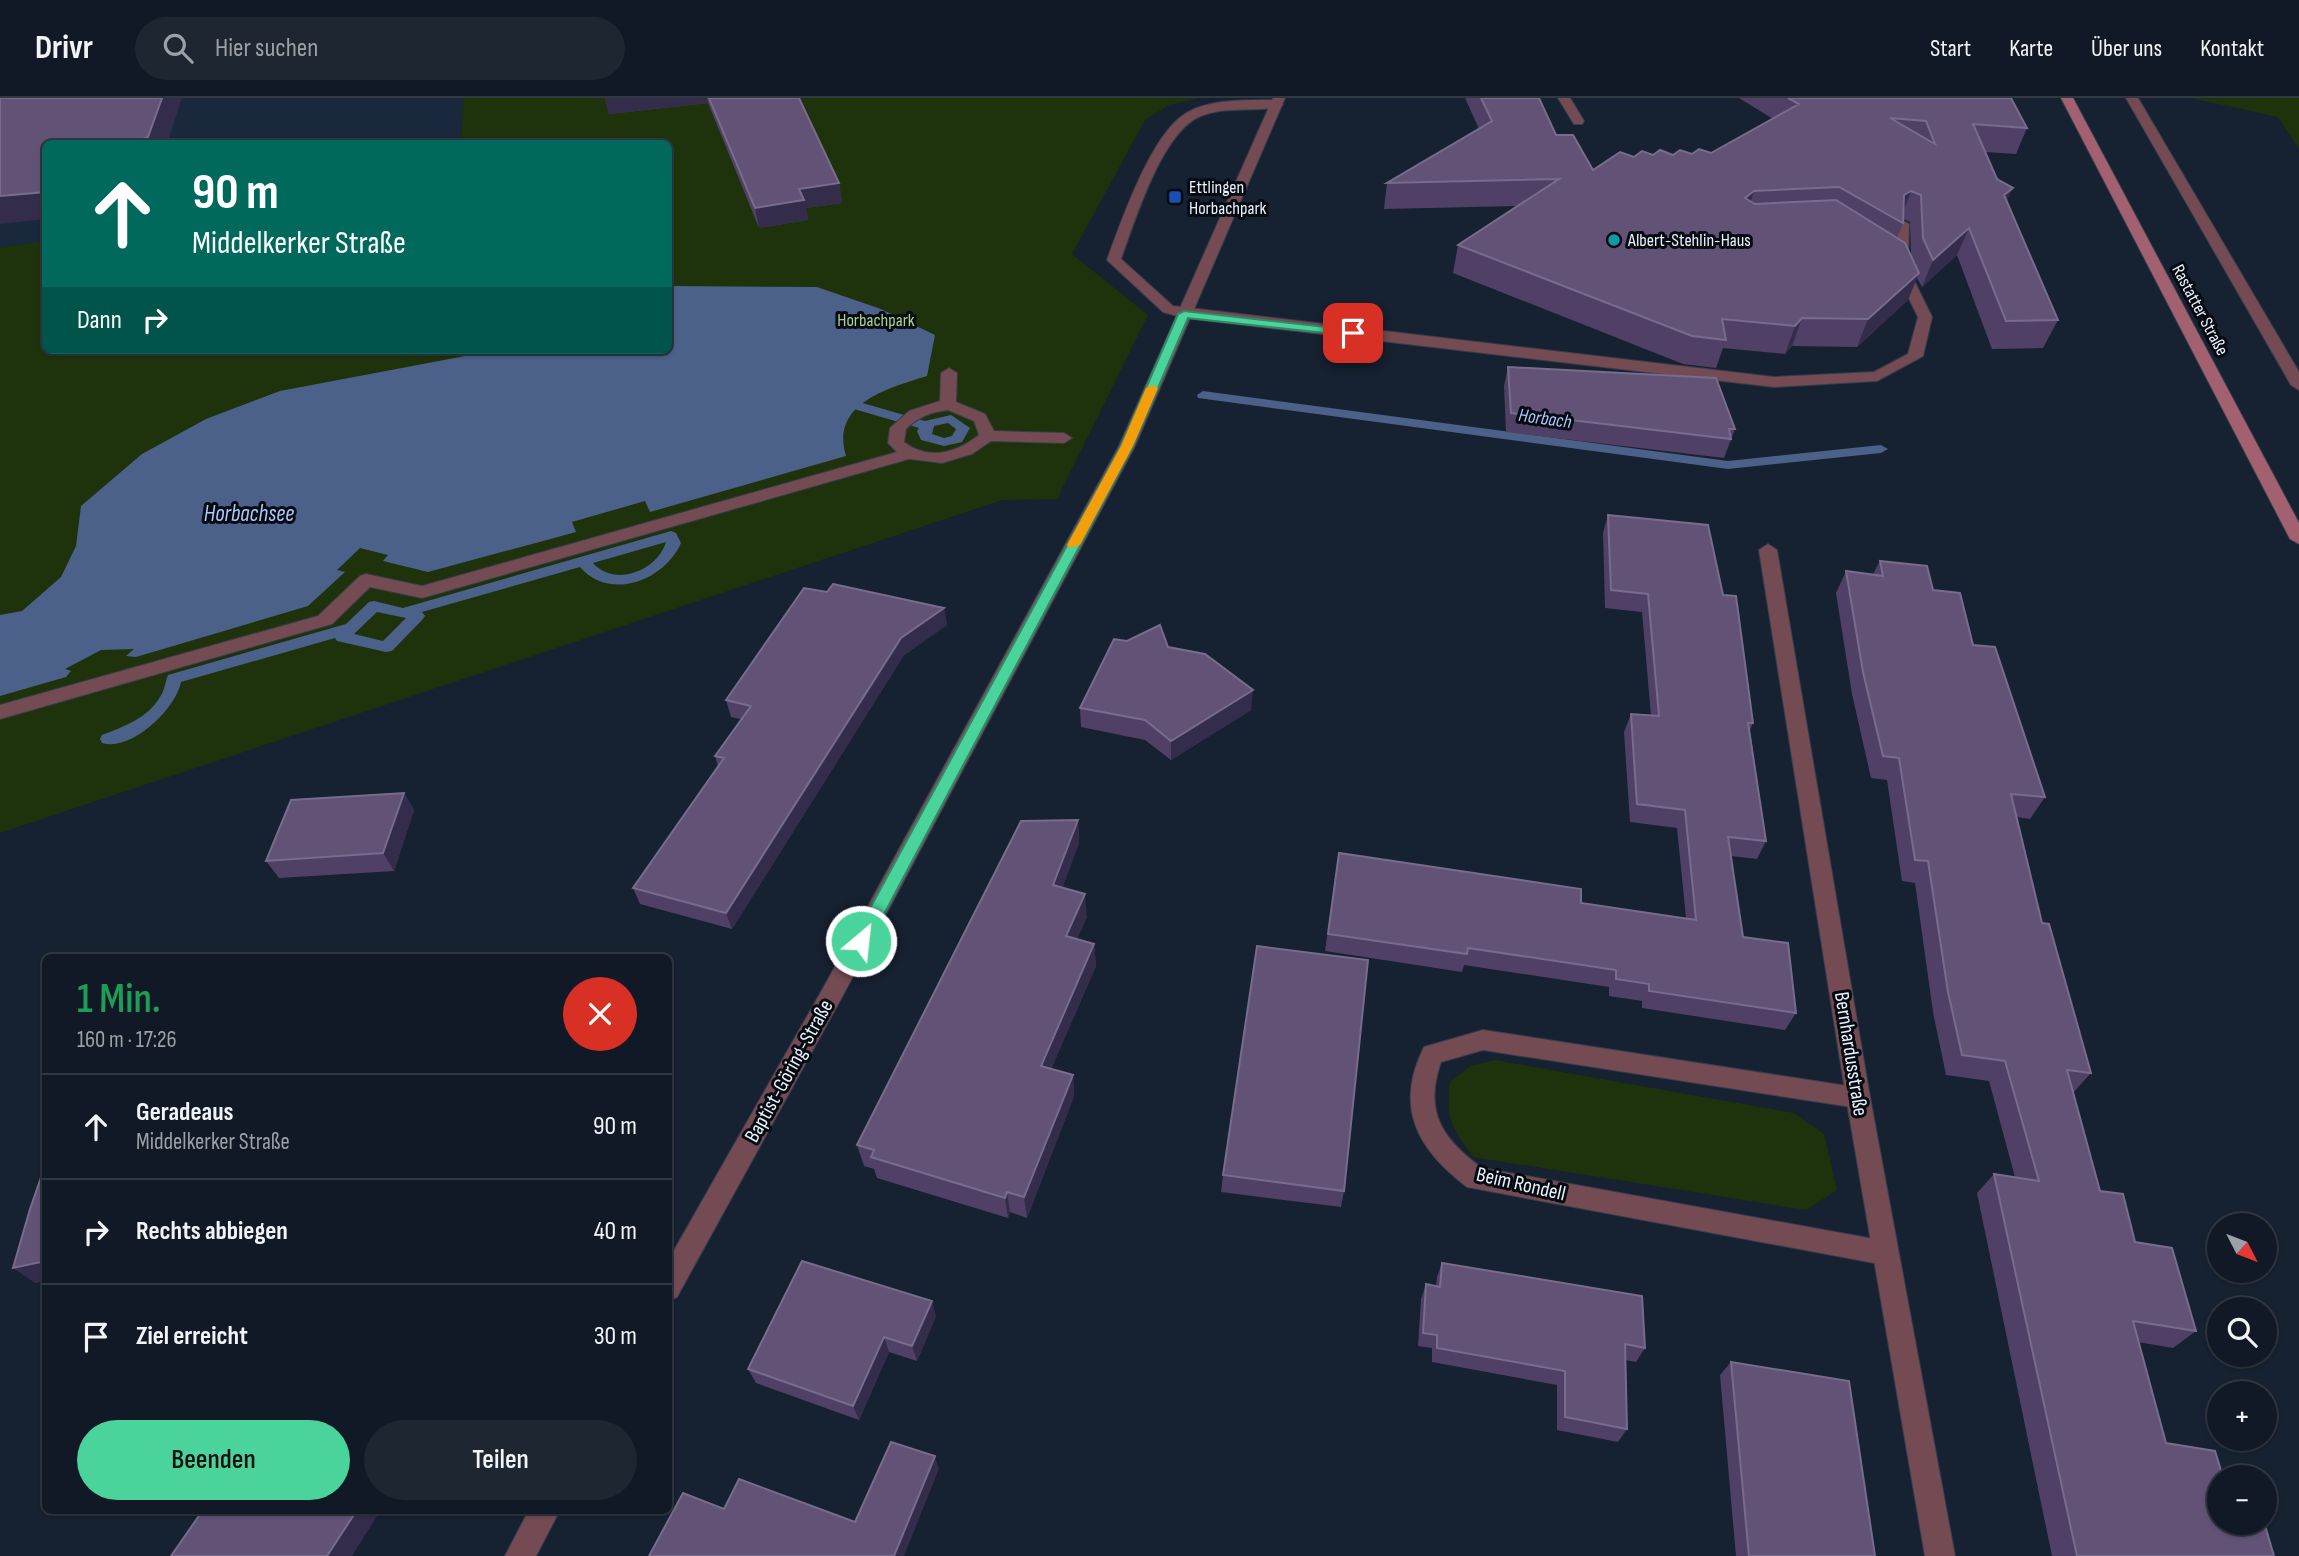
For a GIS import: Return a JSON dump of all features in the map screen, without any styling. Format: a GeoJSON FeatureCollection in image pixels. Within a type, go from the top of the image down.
{"type":"FeatureCollection","features":[{"type":"Feature","properties":{"kind":"main road","name":"Rastatter Straße"},"geometry":{"type":"LineString","coordinates":[[2067,98],[2299,539]]}},
{"type":"Feature","properties":{"kind":"street"},"geometry":{"type":"LineString","coordinates":[[1564,98],[1578,121]]}},
{"type":"Feature","properties":{"kind":"street"},"geometry":{"type":"LineString","coordinates":[[2132,98],[2299,385]]}},
{"type":"Feature","properties":{"kind":"street"},"geometry":{"type":"LineString","coordinates":[[1278,101],[1208,111],[1189,117],[1175,128],[1133,207],[1114,260],[1168,309],[1184,314],[1774,382],[1850,380],[1877,376],[1915,356],[1925,317],[1902,266],[1902,225]]}},
{"type":"Feature","properties":{"kind":"street","name":"Baptist-Göring-Straße"},"geometry":{"type":"LineString","coordinates":[[672,1282],[834,990],[1127,446],[1278,101]]}},
{"type":"Feature","properties":{"kind":"street"},"geometry":{"type":"LineString","coordinates":[[1881,253],[1902,266]]}},
{"type":"Feature","properties":{"kind":"street"},"geometry":{"type":"LineString","coordinates":[[948,405],[949,373]]}},
{"type":"Feature","properties":{"kind":"street"},"geometry":{"type":"LineString","coordinates":[[987,436],[987,425],[980,417],[948,405],[919,411],[906,420],[894,436],[896,443],[911,453],[929,458],[945,458],[978,444],[987,436],[1064,438]]}},
{"type":"Feature","properties":{"kind":"street"},"geometry":{"type":"LineString","coordinates":[[0,712],[325,621],[366,580],[422,592],[911,453]]}},
{"type":"Feature","properties":{"kind":"street","name":"Bernhardusstraße"},"geometry":{"type":"LineString","coordinates":[[1768,550],[1858,1097],[1941,1556]]}},
{"type":"Feature","properties":{"kind":"street","name":"Beim Rondell"},"geometry":{"type":"LineString","coordinates":[[1858,1097],[1483,1040],[1432,1054],[1421,1093],[1431,1133],[1452,1162],[1476,1179],[1885,1253]]}},
{"type":"Feature","properties":{"kind":"street"},"geometry":{"type":"LineString","coordinates":[[520,1556],[543,1514]]}},
{"type":"Feature","properties":{"kind":"shaded area"},"geometry":{"type":"Polygon","coordinates":[[[0,98],[463,98],[461,140],[42,140],[42,241],[0,247],[0,98]]]}},
{"type":"Feature","properties":{"kind":"green space","name":"Horbachpark"},"geometry":{"type":"Polygon","coordinates":[[[463,98],[1199,98],[1169,105],[1145,120],[1072,254],[1148,315],[1057,499],[1002,500],[0,833],[0,247],[42,241],[42,354],[672,354],[672,140],[461,140],[463,98]]]}},
{"type":"Feature","properties":{"kind":"green space"},"geometry":{"type":"Polygon","coordinates":[[[2191,98],[2299,98],[2299,149],[2278,117],[2191,98]]]}},
{"type":"Feature","properties":{"kind":"green space"},"geometry":{"type":"Polygon","coordinates":[[[1495,1060],[1794,1113],[1824,1134],[1837,1190],[1806,1210],[1473,1157],[1452,1122],[1449,1106],[1450,1082],[1470,1066],[1495,1060]]]}},
{"type":"Feature","properties":{"kind":"water","name":"Horbachsee"},"geometry":{"type":"Polygon","coordinates":[[[672,286],[817,287],[881,309],[935,335],[927,376],[880,393],[855,411],[847,423],[843,438],[846,456],[650,512],[645,501],[572,522],[576,532],[428,572],[383,561],[388,555],[360,548],[337,570],[345,572],[308,606],[136,657],[126,656],[134,649],[101,650],[65,669],[71,671],[66,677],[0,696],[0,615],[22,611],[61,577],[76,546],[81,506],[142,454],[206,419],[280,391],[476,354],[672,354],[672,286]]]}},
{"type":"Feature","properties":{"kind":"building"},"geometry":{"type":"Polygon","coordinates":[[[0,98],[162,98],[148,137],[141,140],[42,140],[42,192],[0,196],[0,98]]]}},
{"type":"Feature","properties":{"kind":"building"},"geometry":{"type":"Polygon","coordinates":[[[709,98],[799,98],[839,183],[799,189],[804,200],[755,208],[709,98]]]}},
{"type":"Feature","properties":{"kind":"building"},"geometry":{"type":"Polygon","coordinates":[[[1481,98],[1539,98],[1556,135],[1573,135],[1593,170],[1620,152],[1634,157],[1642,151],[1653,155],[1660,150],[1673,155],[1680,150],[1692,154],[1699,149],[1711,153],[1799,104],[1788,98],[2011,98],[2027,128],[1973,124],[1997,179],[2013,188],[2004,195],[2058,320],[2006,321],[1969,228],[1933,260],[1923,238],[1921,195],[1911,191],[1904,195],[1903,223],[1839,187],[1754,191],[1745,198],[1755,204],[1836,200],[1905,243],[1919,273],[1868,319],[1802,318],[1795,326],[1722,319],[1726,340],[1692,336],[1458,245],[1559,179],[1387,183],[1492,121],[1481,98]],[[1890,118],[1935,144],[1926,121],[1890,118]]]}},
{"type":"Feature","properties":{"kind":"building"},"geometry":{"type":"Polygon","coordinates":[[[1508,367],[1716,378],[1735,429],[1729,429],[1731,439],[1511,413],[1508,367]]]}},
{"type":"Feature","properties":{"kind":"building"},"geometry":{"type":"Polygon","coordinates":[[[1608,515],[1708,525],[1723,595],[1736,596],[1753,723],[1748,723],[1766,841],[1728,837],[1743,937],[1788,943],[1796,1013],[1649,991],[1649,984],[1616,979],[1616,970],[1468,948],[1467,954],[1328,934],[1339,853],[1581,889],[1581,903],[1696,920],[1685,810],[1637,804],[1631,714],[1659,716],[1648,594],[1611,590],[1608,515]]]}},
{"type":"Feature","properties":{"kind":"building"},"geometry":{"type":"Polygon","coordinates":[[[1880,561],[1927,566],[1933,590],[1960,593],[1973,645],[1995,647],[2045,797],[2011,794],[2042,923],[2049,924],[2091,1073],[2067,1070],[2100,1191],[2123,1194],[2135,1242],[2172,1248],[2196,1331],[2133,1321],[2166,1443],[2215,1451],[2219,1465],[2207,1465],[2207,1535],[2268,1535],[2274,1556],[2077,1556],[1994,1174],[2039,1181],[2005,1061],[1962,1055],[1948,992],[1928,861],[1915,860],[1899,758],[1883,756],[1863,672],[1846,571],[1883,576],[1880,561]]]}},
{"type":"Feature","properties":{"kind":"building"},"geometry":{"type":"Polygon","coordinates":[[[833,584],[944,608],[901,638],[726,913],[633,888],[724,758],[715,756],[751,706],[726,700],[804,588],[827,592],[833,584]]]}},
{"type":"Feature","properties":{"kind":"building"},"geometry":{"type":"Polygon","coordinates":[[[1160,625],[1168,647],[1205,654],[1253,690],[1171,741],[1145,720],[1080,708],[1114,639],[1127,641],[1160,625]]]}},
{"type":"Feature","properties":{"kind":"building"},"geometry":{"type":"Polygon","coordinates":[[[404,793],[383,853],[266,861],[291,800],[404,793]]]}},
{"type":"Feature","properties":{"kind":"building"},"geometry":{"type":"Polygon","coordinates":[[[1078,820],[1053,885],[1085,894],[1066,936],[1094,944],[1041,1066],[1073,1075],[1024,1197],[1007,1192],[1005,1198],[871,1157],[874,1150],[857,1145],[1021,821],[1078,820]]]}},
{"type":"Feature","properties":{"kind":"building"},"geometry":{"type":"Polygon","coordinates":[[[1257,946],[1368,960],[1344,1191],[1223,1175],[1257,946]]]}},
{"type":"Feature","properties":{"kind":"building"},"geometry":{"type":"Polygon","coordinates":[[[42,1174],[42,1262],[13,1268],[42,1174]]]}},
{"type":"Feature","properties":{"kind":"building"},"geometry":{"type":"Polygon","coordinates":[[[802,1261],[932,1301],[912,1346],[884,1337],[853,1406],[748,1369],[802,1261]]]}},
{"type":"Feature","properties":{"kind":"building"},"geometry":{"type":"Polygon","coordinates":[[[1442,1263],[1642,1296],[1645,1348],[1625,1344],[1627,1429],[1565,1417],[1565,1371],[1437,1348],[1437,1335],[1423,1333],[1426,1284],[1440,1287],[1442,1263]]]}},
{"type":"Feature","properties":{"kind":"building"},"geometry":{"type":"Polygon","coordinates":[[[1731,1362],[1849,1381],[1875,1556],[1749,1556],[1731,1362]]]}},
{"type":"Feature","properties":{"kind":"building"},"geometry":{"type":"Polygon","coordinates":[[[891,1442],[935,1456],[894,1556],[649,1556],[683,1493],[724,1509],[739,1479],[855,1522],[891,1442]]]}},
{"type":"Feature","properties":{"kind":"building"},"geometry":{"type":"Polygon","coordinates":[[[200,1514],[354,1514],[327,1556],[171,1556],[200,1514]]]}},
{"type":"Feature","properties":{"kind":"waterway","name":"Horbach"},"geometry":{"type":"LineString","coordinates":[[1203,395],[1728,465],[1881,449]]}},
{"type":"Feature","properties":{"kind":"waterway"},"geometry":{"type":"LineString","coordinates":[[859,406],[923,425]]}},
{"type":"Feature","properties":{"kind":"waterway"},"geometry":{"type":"LineString","coordinates":[[951,419],[963,428],[957,439],[944,442],[926,437],[924,431],[930,423],[951,419]]}},
{"type":"Feature","properties":{"kind":"waterway"},"geometry":{"type":"LineString","coordinates":[[403,613],[671,536],[674,543],[669,555],[659,565],[633,578],[605,578],[593,572],[584,562]]}},
{"type":"Feature","properties":{"kind":"waterway"},"geometry":{"type":"LineString","coordinates":[[374,606],[403,613],[417,616],[386,647],[342,637],[374,606]]}},
{"type":"Feature","properties":{"kind":"waterway"},"geometry":{"type":"LineString","coordinates":[[108,739],[151,718],[166,701],[174,679],[351,628]]}},
{"type":"Feature","properties":{"kind":"slow traffic"},"geometry":{"type":"LineString","coordinates":[[1074,545],[1127,446],[1152,388]]}},
{"type":"Feature","properties":{"kind":"place","name":"Ettlingen Horbachpark"},"geometry":{"type":"Point","coordinates":[1175,197]}},
{"type":"Feature","properties":{"kind":"place","name":"Albert-Stehlin-Haus"},"geometry":{"type":"Point","coordinates":[1614,240]}},
{"type":"Feature","properties":{"kind":"route"},"geometry":{"type":"LineString","coordinates":[[861,941],[1127,446],[1184,314],[1353,333]]}}]}
